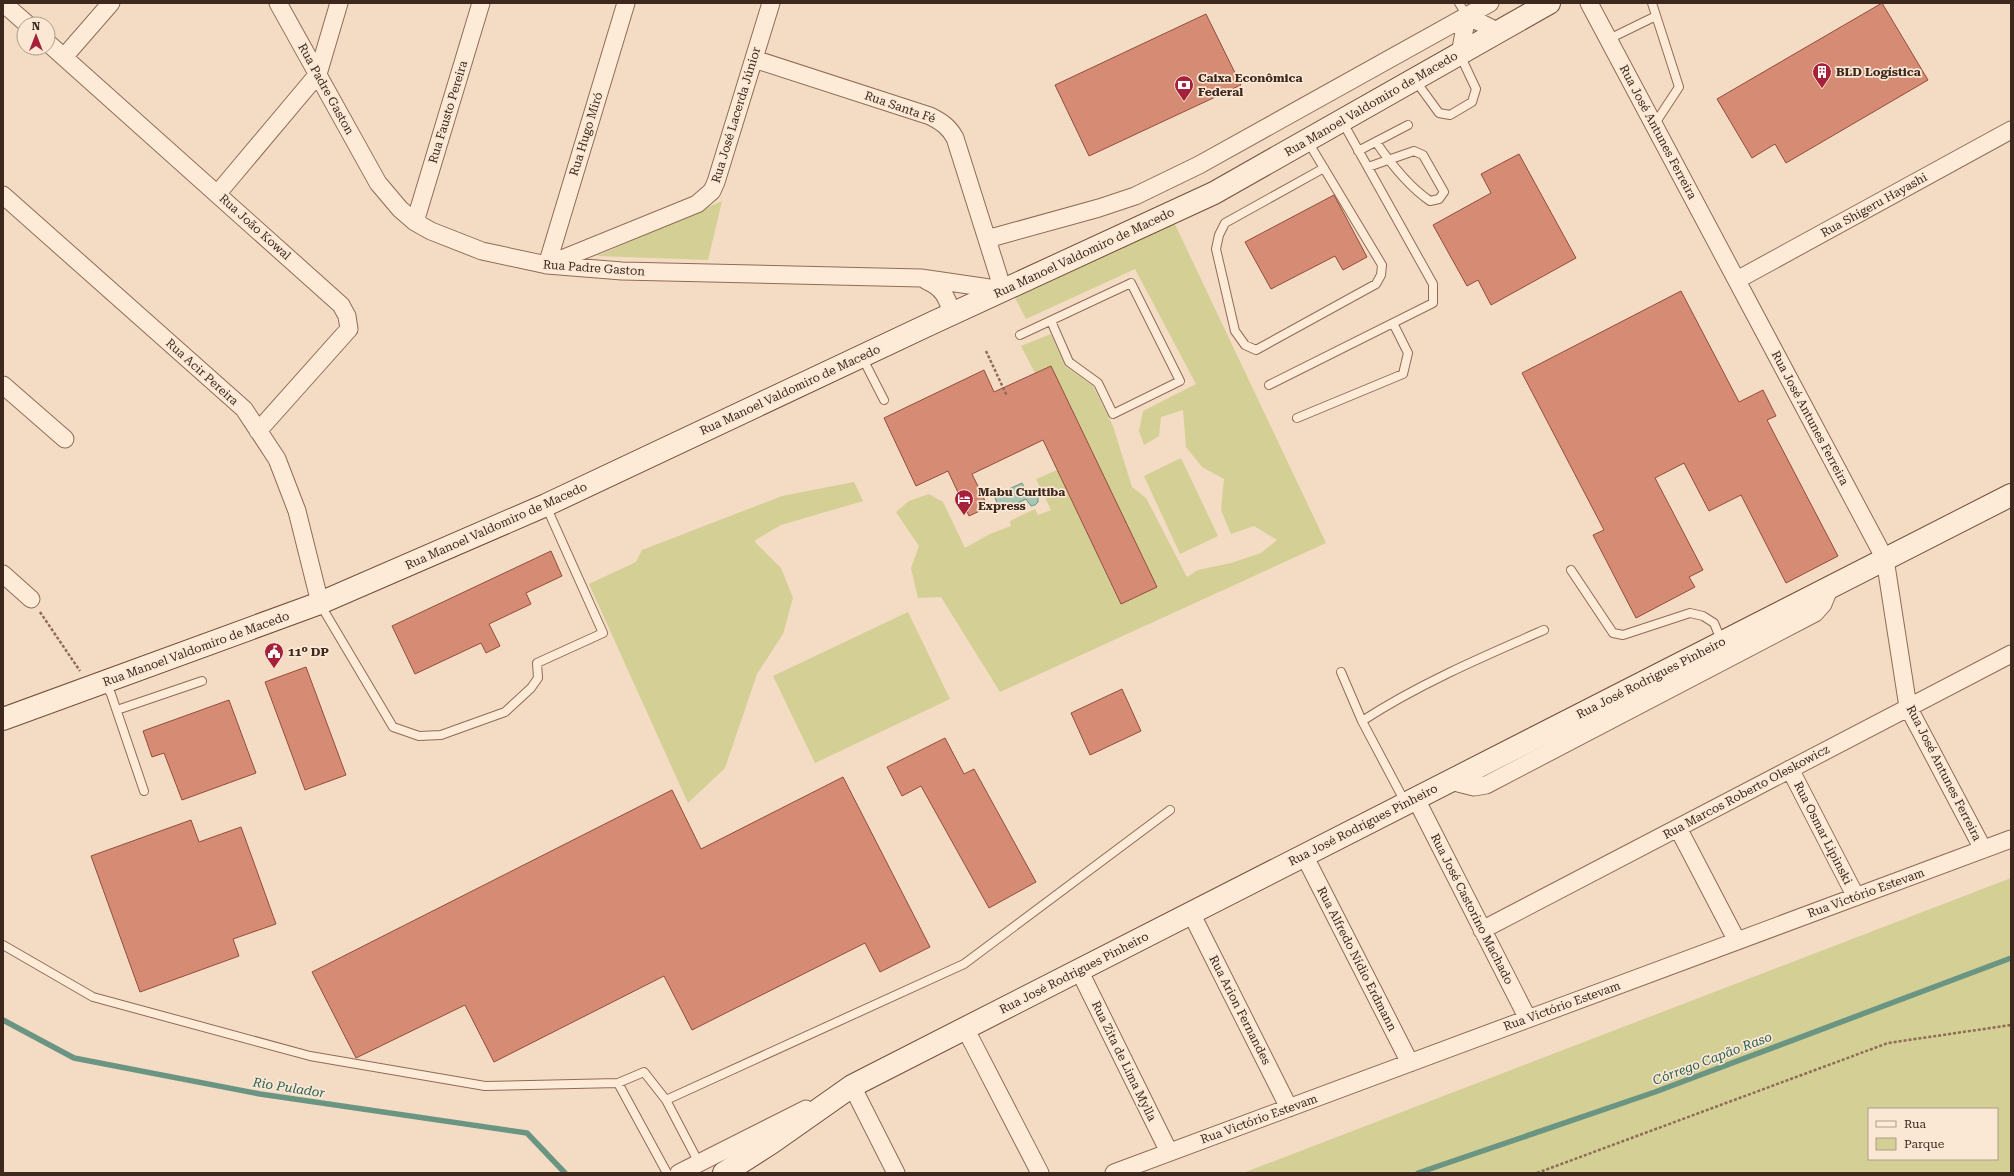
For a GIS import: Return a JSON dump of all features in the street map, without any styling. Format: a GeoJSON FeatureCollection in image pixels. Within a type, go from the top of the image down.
{"type":"FeatureCollection","features":[{"type":"Feature","properties":{"kind":"main road","name":"Rua Manoel Valdomiro de Macedo"},"geometry":{"type":"LineString","coordinates":[[3,719],[320,603],[546,505],[1003,290],[1214,193],[1550,3]]}},
{"type":"Feature","properties":{"kind":"main road","name":"Rua José Rodrigues Pinheiro"},"geometry":{"type":"LineString","coordinates":[[724,1173],[771,1143],[852,1086],[2011,495]]}},
{"type":"Feature","properties":{"kind":"street"},"geometry":{"type":"LineString","coordinates":[[3,3],[18,16]]}},
{"type":"Feature","properties":{"kind":"street"},"geometry":{"type":"LineString","coordinates":[[64,57],[111,3]]}},
{"type":"Feature","properties":{"kind":"street","name":"Rua Padre Gaston"},"geometry":{"type":"LineString","coordinates":[[278,3],[378,183],[400,209],[414,222],[457,242],[510,258],[547,265],[622,271],[921,278],[1003,290]]}},
{"type":"Feature","properties":{"kind":"street"},"geometry":{"type":"LineString","coordinates":[[218,193],[318,74],[339,3]]}},
{"type":"Feature","properties":{"kind":"street","name":"Rua Fausto Pereira"},"geometry":{"type":"LineString","coordinates":[[414,222],[482,3]]}},
{"type":"Feature","properties":{"kind":"street","name":"Rua Hugo Miró"},"geometry":{"type":"LineString","coordinates":[[547,265],[626,3]]}},
{"type":"Feature","properties":{"kind":"street","name":"Rua José Lacerda Júnior"},"geometry":{"type":"LineString","coordinates":[[547,265],[697,204],[712,191],[771,3]]}},
{"type":"Feature","properties":{"kind":"street"},"geometry":{"type":"LineString","coordinates":[[987,239],[1099,208],[1141,193],[1205,162],[1463,10],[1490,3]]}},
{"type":"Feature","properties":{"kind":"street","name":"Rua José Antunes Ferreira"},"geometry":{"type":"LineString","coordinates":[[1589,3],[1885,559],[1908,708],[1983,850]]}},
{"type":"Feature","properties":{"kind":"street"},"geometry":{"type":"LineString","coordinates":[[1463,10],[1499,32]]}},
{"type":"Feature","properties":{"kind":"street"},"geometry":{"type":"LineString","coordinates":[[1460,54],[1463,10]]}},
{"type":"Feature","properties":{"kind":"street","name":"Rua João Kowal"},"geometry":{"type":"LineString","coordinates":[[56,50],[218,193],[341,305],[348,316],[348,329],[258,430]]}},
{"type":"Feature","properties":{"kind":"street","name":"Rua Santa Fé"},"geometry":{"type":"LineString","coordinates":[[754,59],[930,116],[941,121],[950,129],[955,138],[1003,290]]}},
{"type":"Feature","properties":{"kind":"street","name":"Rua Shigeru Hayashi"},"geometry":{"type":"LineString","coordinates":[[1737,280],[2011,130]]}},
{"type":"Feature","properties":{"kind":"street","name":"Rua Acir Pereira"},"geometry":{"type":"LineString","coordinates":[[3,195],[244,409],[277,459],[297,511],[320,603]]}},
{"type":"Feature","properties":{"kind":"street","name":"Rua Padre Gaston"},"geometry":{"type":"LineString","coordinates":[[921,278],[941,288],[946,295],[952,314]]}},
{"type":"Feature","properties":{"kind":"street"},"geometry":{"type":"LineString","coordinates":[[3,385],[65,439]]}},
{"type":"Feature","properties":{"kind":"street"},"geometry":{"type":"LineString","coordinates":[[3,574],[31,598]]}},
{"type":"Feature","properties":{"kind":"street"},"geometry":{"type":"LineString","coordinates":[[1450,781],[1474,787],[1486,785],[1815,612],[1823,604],[1830,587]]}},
{"type":"Feature","properties":{"kind":"street","name":"Rua Marcos Roberto Oleskowicz"},"geometry":{"type":"LineString","coordinates":[[1482,930],[2011,654]]}},
{"type":"Feature","properties":{"kind":"street","name":"Rua Osmar Lipinski"},"geometry":{"type":"LineString","coordinates":[[1790,769],[1856,897]]}},
{"type":"Feature","properties":{"kind":"street","name":"Rua José Castorino Machado"},"geometry":{"type":"LineString","coordinates":[[1411,801],[1482,930],[1528,1019]]}},
{"type":"Feature","properties":{"kind":"street"},"geometry":{"type":"LineString","coordinates":[[1678,828],[1737,941]]}},
{"type":"Feature","properties":{"kind":"street","name":"Rua Victório Estevam"},"geometry":{"type":"LineString","coordinates":[[1114,1173],[2011,839]]}},
{"type":"Feature","properties":{"kind":"street","name":"Rua Alfredo Nídio Erdmann"},"geometry":{"type":"LineString","coordinates":[[1304,855],[1410,1063]]}},
{"type":"Feature","properties":{"kind":"street","name":"Rua Arion Fernandes"},"geometry":{"type":"LineString","coordinates":[[1191,913],[1289,1108]]}},
{"type":"Feature","properties":{"kind":"street","name":"Rua Zita de Lima Mylla"},"geometry":{"type":"LineString","coordinates":[[1079,970],[1169,1152]]}},
{"type":"Feature","properties":{"kind":"street"},"geometry":{"type":"LineString","coordinates":[[965,1028],[1040,1173]]}},
{"type":"Feature","properties":{"kind":"street"},"geometry":{"type":"LineString","coordinates":[[679,1173],[852,1086],[896,1173]]}},
{"type":"Feature","properties":{"kind":"lane"},"geometry":{"type":"LineString","coordinates":[[1652,3],[1679,87],[1654,125]]}},
{"type":"Feature","properties":{"kind":"lane"},"geometry":{"type":"LineString","coordinates":[[1608,39],[1656,16]]}},
{"type":"Feature","properties":{"kind":"lane"},"geometry":{"type":"LineString","coordinates":[[1415,79],[1439,113],[1450,115],[1472,102],[1476,89],[1460,54]]}},
{"type":"Feature","properties":{"kind":"lane"},"geometry":{"type":"LineString","coordinates":[[1269,385],[1433,303],[1433,284],[1341,121]]}},
{"type":"Feature","properties":{"kind":"lane"},"geometry":{"type":"LineString","coordinates":[[1358,151],[1408,125]]}},
{"type":"Feature","properties":{"kind":"lane"},"geometry":{"type":"LineString","coordinates":[[1307,140],[1324,168],[1382,265],[1381,275],[1376,284],[1256,350],[1245,345],[1235,331],[1216,249],[1219,235],[1225,223],[1324,168]]}},
{"type":"Feature","properties":{"kind":"lane"},"geometry":{"type":"LineString","coordinates":[[1368,167],[1389,160],[1414,151],[1423,155],[1444,192],[1439,199],[1430,201],[1418,192],[1389,160],[1376,142]]}},
{"type":"Feature","properties":{"kind":"lane"},"geometry":{"type":"LineString","coordinates":[[1020,335],[1131,283],[1180,381],[1112,414],[1098,383],[1069,362],[1050,321]]}},
{"type":"Feature","properties":{"kind":"lane"},"geometry":{"type":"LineString","coordinates":[[1297,418],[1403,374],[1408,352],[1393,323]]}},
{"type":"Feature","properties":{"kind":"lane"},"geometry":{"type":"LineString","coordinates":[[862,356],[884,400]]}},
{"type":"Feature","properties":{"kind":"lane"},"geometry":{"type":"LineString","coordinates":[[320,603],[393,727],[419,736],[441,735],[505,712],[531,688],[538,678],[537,663],[603,633],[546,505]]}},
{"type":"Feature","properties":{"kind":"lane"},"geometry":{"type":"LineString","coordinates":[[1571,570],[1613,633],[1623,635],[1690,613],[1703,616],[1714,623],[1722,642]]}},
{"type":"Feature","properties":{"kind":"lane"},"geometry":{"type":"LineString","coordinates":[[1362,721],[1387,704],[1476,660],[1544,630]]}},
{"type":"Feature","properties":{"kind":"lane"},"geometry":{"type":"LineString","coordinates":[[1341,672],[1362,721],[1411,801]]}},
{"type":"Feature","properties":{"kind":"lane"},"geometry":{"type":"LineString","coordinates":[[117,710],[202,681]]}},
{"type":"Feature","properties":{"kind":"lane"},"geometry":{"type":"LineString","coordinates":[[97,685],[117,710],[144,791]]}},
{"type":"Feature","properties":{"kind":"lane"},"geometry":{"type":"LineString","coordinates":[[666,1100],[964,964],[1170,810]]}},
{"type":"Feature","properties":{"kind":"lane"},"geometry":{"type":"LineString","coordinates":[[3,945],[93,997],[310,1056],[484,1086],[618,1084],[644,1072],[666,1100],[699,1163]]}},
{"type":"Feature","properties":{"kind":"lane"},"geometry":{"type":"LineString","coordinates":[[618,1084],[667,1173]]}},
{"type":"Feature","properties":{"kind":"path"},"geometry":{"type":"LineString","coordinates":[[986,351],[1007,396]]}},
{"type":"Feature","properties":{"kind":"path"},"geometry":{"type":"LineString","coordinates":[[31,598],[97,685]]}},
{"type":"Feature","properties":{"kind":"path"},"geometry":{"type":"LineString","coordinates":[[1537,1173],[1888,1043],[2011,1025]]}},
{"type":"Feature","properties":{"kind":"green space"},"geometry":{"type":"Polygon","coordinates":[[[722,201],[708,260],[597,256],[722,201]]]}},
{"type":"Feature","properties":{"kind":"green space"},"geometry":{"type":"Polygon","coordinates":[[[1172,218],[1326,543],[1000,692],[941,597],[918,598],[911,568],[919,546],[896,512],[909,501],[929,494],[943,502],[965,548],[990,534],[1011,526],[1010,521],[1035,509],[1038,515],[1051,510],[1036,479],[1057,470],[1121,604],[1157,587],[1051,366],[1035,373],[1021,346],[1051,334],[1065,366],[1093,386],[1113,426],[1132,487],[1146,498],[1187,577],[1198,570],[1231,563],[1261,553],[1277,540],[1254,526],[1231,534],[1221,510],[1224,479],[1202,467],[1186,447],[1183,410],[1161,417],[1159,436],[1144,445],[1139,431],[1143,411],[1196,384],[1135,269],[1026,319],[1013,294],[1172,218]]]}},
{"type":"Feature","properties":{"kind":"green space"},"geometry":{"type":"Polygon","coordinates":[[[1181,458],[1218,536],[1180,554],[1144,476],[1181,458]]]}},
{"type":"Feature","properties":{"kind":"green space"},"geometry":{"type":"Polygon","coordinates":[[[854,482],[863,501],[781,525],[754,541],[781,568],[793,598],[783,634],[757,674],[725,768],[688,803],[589,584],[636,562],[642,550],[782,496],[854,482]]]}},
{"type":"Feature","properties":{"kind":"green space"},"geometry":{"type":"Polygon","coordinates":[[[908,612],[950,699],[815,763],[773,676],[908,612]]]}},
{"type":"Feature","properties":{"kind":"green space"},"geometry":{"type":"Polygon","coordinates":[[[2011,878],[2011,1173],[1243,1173],[2011,878]]]}},
{"type":"Feature","properties":{"kind":"shaded area"},"geometry":{"type":"Polygon","coordinates":[[[1022,483],[1028,495],[1035,494],[1038,496],[1038,502],[1031,506],[1026,499],[1001,511],[994,496],[1022,483]]]}},
{"type":"Feature","properties":{"kind":"building","name":"BLD Logística"},"geometry":{"type":"Polygon","coordinates":[[[1882,3],[1928,80],[1786,163],[1775,144],[1752,158],[1717,99],[1882,3]]]}},
{"type":"Feature","properties":{"kind":"building"},"geometry":{"type":"Polygon","coordinates":[[[1206,14],[1241,85],[1089,156],[1055,85],[1206,14]]]}},
{"type":"Feature","properties":{"kind":"building"},"geometry":{"type":"Polygon","coordinates":[[[1519,154],[1576,258],[1491,305],[1478,280],[1467,286],[1433,225],[1491,193],[1481,174],[1519,154]]]}},
{"type":"Feature","properties":{"kind":"building"},"geometry":{"type":"Polygon","coordinates":[[[1334,195],[1367,257],[1343,270],[1335,256],[1271,289],[1245,242],[1334,195]]]}},
{"type":"Feature","properties":{"kind":"building"},"geometry":{"type":"Polygon","coordinates":[[[1681,291],[1739,402],[1763,390],[1776,416],[1767,420],[1838,556],[1786,583],[1741,495],[1709,511],[1684,463],[1655,478],[1703,570],[1689,577],[1695,587],[1636,618],[1593,535],[1604,530],[1522,373],[1681,291]]]}},
{"type":"Feature","properties":{"kind":"building"},"geometry":{"type":"Polygon","coordinates":[[[1051,366],[1157,587],[1121,604],[1043,440],[972,474],[988,507],[969,516],[948,471],[916,486],[884,418],[984,370],[994,392],[1051,366]]]}},
{"type":"Feature","properties":{"kind":"building"},"geometry":{"type":"Polygon","coordinates":[[[551,551],[562,576],[526,593],[531,604],[489,624],[500,646],[486,653],[481,643],[415,674],[392,626],[551,551]]]}},
{"type":"Feature","properties":{"kind":"building"},"geometry":{"type":"Polygon","coordinates":[[[306,667],[346,775],[305,790],[265,682],[306,667]]]}},
{"type":"Feature","properties":{"kind":"building"},"geometry":{"type":"Polygon","coordinates":[[[1122,689],[1141,731],[1090,755],[1071,713],[1122,689]]]}},
{"type":"Feature","properties":{"kind":"building"},"geometry":{"type":"Polygon","coordinates":[[[229,700],[256,773],[182,800],[164,753],[152,757],[143,731],[229,700]]]}},
{"type":"Feature","properties":{"kind":"building"},"geometry":{"type":"Polygon","coordinates":[[[945,738],[964,774],[974,769],[1036,882],[989,908],[921,786],[902,796],[887,767],[945,738]]]}},
{"type":"Feature","properties":{"kind":"building"},"geometry":{"type":"Polygon","coordinates":[[[843,777],[930,947],[880,972],[865,943],[692,1030],[664,976],[494,1062],[465,1005],[356,1058],[312,972],[672,790],[701,849],[843,777]]]}},
{"type":"Feature","properties":{"kind":"building"},"geometry":{"type":"Polygon","coordinates":[[[191,820],[199,842],[241,827],[276,924],[233,939],[239,956],[140,992],[91,856],[191,820]]]}},
{"type":"Feature","properties":{"kind":"waterway","name":"Córrego Capão Raso"},"geometry":{"type":"LineString","coordinates":[[1418,1173],[1655,1092],[2011,958]]}},
{"type":"Feature","properties":{"kind":"waterway","name":"Rio Pulador"},"geometry":{"type":"LineString","coordinates":[[3,1020],[74,1058],[260,1094],[527,1133],[565,1173]]}},
{"type":"Feature","properties":{"kind":"place","name":"BLD Logística"},"geometry":{"type":"Point","coordinates":[1822,89]}},
{"type":"Feature","properties":{"kind":"place","name":"Caixa Econômica Federal"},"geometry":{"type":"Point","coordinates":[1184,102]}},
{"type":"Feature","properties":{"kind":"place","name":"Mabu Curitiba Express"},"geometry":{"type":"Point","coordinates":[964,516]}},
{"type":"Feature","properties":{"kind":"place","name":"11º DP"},"geometry":{"type":"Point","coordinates":[274,669]}}]}
